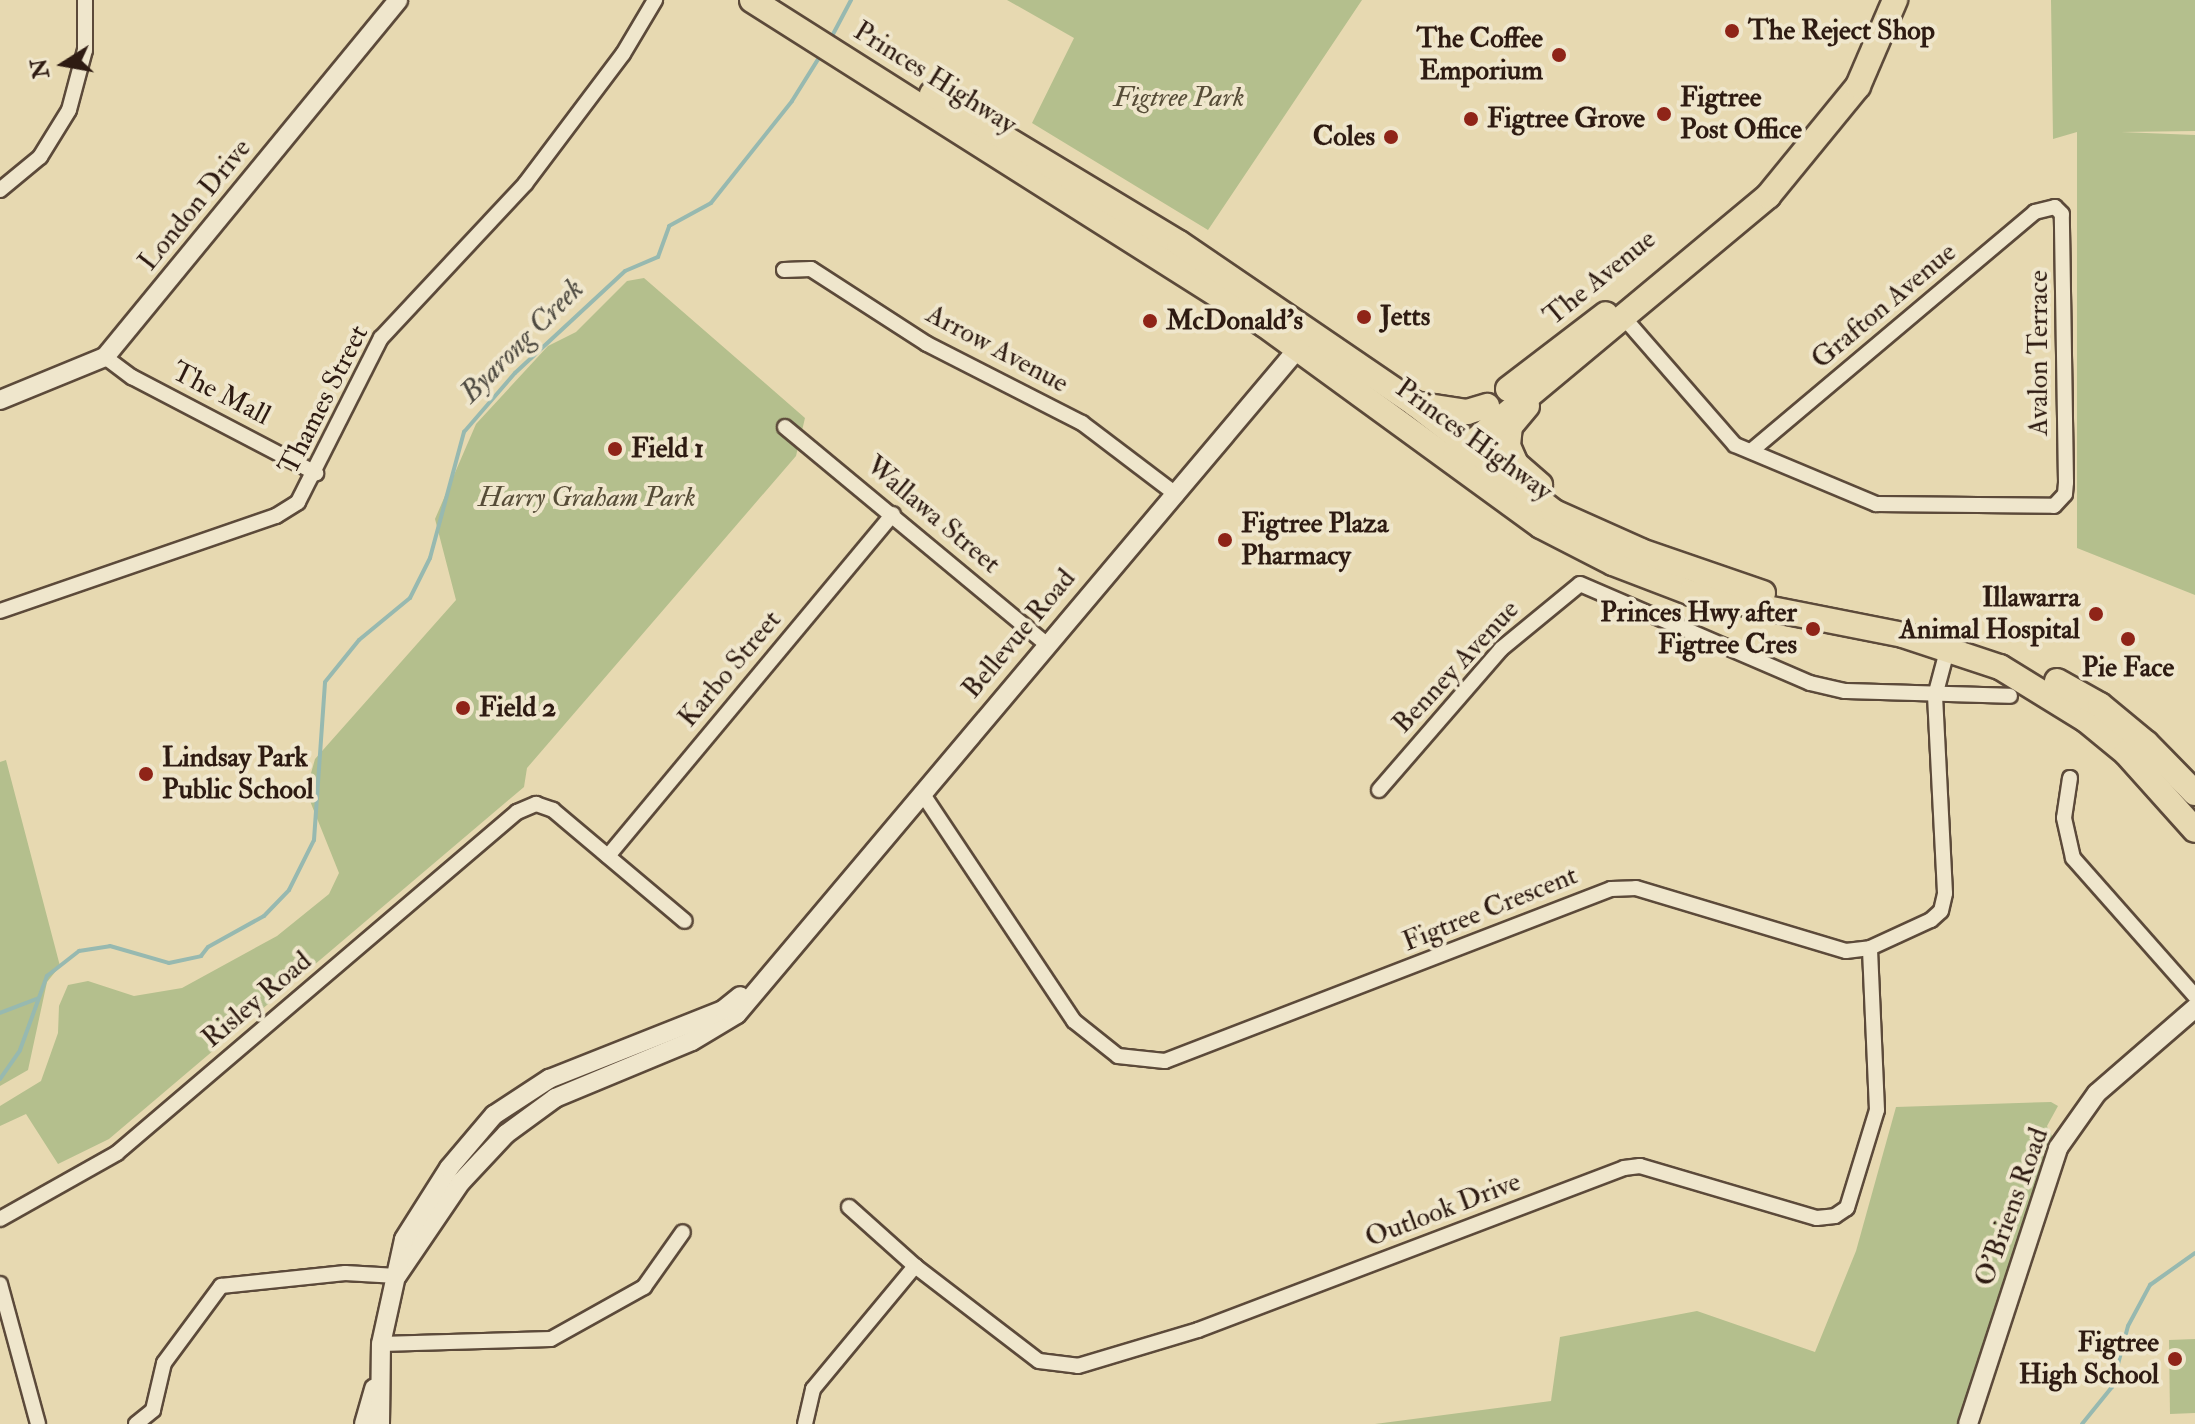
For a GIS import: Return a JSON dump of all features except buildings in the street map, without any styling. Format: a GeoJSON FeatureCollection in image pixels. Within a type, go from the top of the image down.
{"type":"FeatureCollection","features":[{"type":"Feature","properties":{"kind":"main road","name":"Princes Highway"},"geometry":{"type":"LineString","coordinates":[[752,0],[816,32],[1142,219],[1452,449],[1554,512],[1641,551],[1758,592],[1932,627],[2033,666],[2100,705],[2195,793]]}},
{"type":"Feature","properties":{"kind":"main road","name":"Princes Highway"},"geometry":{"type":"LineString","coordinates":[[776,0],[816,32]]}},
{"type":"Feature","properties":{"kind":"main road","name":"The Avenue"},"geometry":{"type":"LineString","coordinates":[[1452,449],[1534,387],[1553,378],[1748,215],[1804,155],[1858,86],[1888,26],[1895,0]]}},
{"type":"Feature","properties":{"kind":"main road","name":"The Avenue"},"geometry":{"type":"LineString","coordinates":[[1452,449],[1487,406],[1804,155]]}},
{"type":"Feature","properties":{"kind":"main road","name":"Princes Highway"},"geometry":{"type":"LineString","coordinates":[[1304,341],[1415,404],[1452,449],[1541,526],[1656,580],[1716,599],[1948,647],[2000,667],[2070,707],[2126,753],[2195,830]]}},
{"type":"Feature","properties":{"kind":"main road"},"geometry":{"type":"LineString","coordinates":[[1553,378],[1510,426],[1510,456],[1555,497],[1641,551]]}},
{"type":"Feature","properties":{"kind":"main road"},"geometry":{"type":"LineString","coordinates":[[1415,404],[1467,412],[1487,406]]}},
{"type":"Feature","properties":{"kind":"street"},"geometry":{"type":"LineString","coordinates":[[0,190],[40,157],[69,110],[85,50],[85,0]]}},
{"type":"Feature","properties":{"kind":"street","name":"Thames Street"},"geometry":{"type":"LineString","coordinates":[[0,611],[281,515],[298,502],[316,473],[381,338],[525,184],[623,54],[655,0]]}},
{"type":"Feature","properties":{"kind":"street","name":"London Drive"},"geometry":{"type":"LineString","coordinates":[[0,400],[105,357],[394,1]]}},
{"type":"Feature","properties":{"kind":"street","name":"Grafton Avenue"},"geometry":{"type":"LineString","coordinates":[[1751,451],[2035,212],[2055,207]]}},
{"type":"Feature","properties":{"kind":"street","name":"Avalon Terrace"},"geometry":{"type":"LineString","coordinates":[[1751,451],[1876,504],[2054,506],[2060,501],[2066,482],[2065,222],[2055,207]]}},
{"type":"Feature","properties":{"kind":"street","name":"Arrow Avenue"},"geometry":{"type":"LineString","coordinates":[[784,270],[811,269],[927,344],[1082,423],[1177,495]]}},
{"type":"Feature","properties":{"kind":"street"},"geometry":{"type":"LineString","coordinates":[[1625,319],[1724,436],[1751,451]]}},
{"type":"Feature","properties":{"kind":"street","name":"Bellevue Road"},"geometry":{"type":"LineString","coordinates":[[380,1424],[378,1379],[381,1344],[404,1239],[449,1168],[494,1115],[562,1073],[723,1010],[770,971],[1046,644],[1177,495],[1304,341]]}},
{"type":"Feature","properties":{"kind":"street","name":"The Mall"},"geometry":{"type":"LineString","coordinates":[[105,357],[132,377],[316,473]]}},
{"type":"Feature","properties":{"kind":"street","name":"Wallawa Street"},"geometry":{"type":"LineString","coordinates":[[785,427],[1046,644]]}},
{"type":"Feature","properties":{"kind":"street","name":"Karbo Street"},"geometry":{"type":"LineString","coordinates":[[608,856],[893,514]]}},
{"type":"Feature","properties":{"kind":"street","name":"Benney Avenue"},"geometry":{"type":"LineString","coordinates":[[1379,790],[1501,649],[1575,585],[1592,585],[1810,683],[1845,691],[1935,696]]}},
{"type":"Feature","properties":{"kind":"street","name":"Figtree Crescent"},"geometry":{"type":"LineString","coordinates":[[922,793],[1074,1021],[1118,1056],[1165,1061],[1611,889],[1636,888],[1846,951],[1870,948],[1941,911],[1935,696],[1948,647]]}},
{"type":"Feature","properties":{"kind":"street"},"geometry":{"type":"LineString","coordinates":[[1935,696],[2010,696]]}},
{"type":"Feature","properties":{"kind":"street"},"geometry":{"type":"LineString","coordinates":[[2070,778],[2064,818],[2073,858],[2195,996]]}},
{"type":"Feature","properties":{"kind":"street","name":"Risley Road"},"geometry":{"type":"LineString","coordinates":[[0,1219],[117,1153],[517,812],[536,804],[553,810],[608,856]]}},
{"type":"Feature","properties":{"kind":"street"},"geometry":{"type":"LineString","coordinates":[[608,856],[685,921]]}},
{"type":"Feature","properties":{"kind":"street","name":"Outlook Drive"},"geometry":{"type":"LineString","coordinates":[[849,1207],[915,1266],[1039,1361],[1078,1366],[1198,1330],[1624,1168],[1640,1166],[1817,1218],[1835,1216],[1847,1208],[1877,1110],[1870,948]]}},
{"type":"Feature","properties":{"kind":"street","name":"O'Briens Road"},"geometry":{"type":"LineString","coordinates":[[1968,1424],[2058,1148],[2107,1082],[2195,1008]]}},
{"type":"Feature","properties":{"kind":"street"},"geometry":{"type":"LineString","coordinates":[[381,1344],[551,1339],[644,1287],[683,1232]]}},
{"type":"Feature","properties":{"kind":"street"},"geometry":{"type":"LineString","coordinates":[[805,1424],[813,1389],[915,1266]]}},
{"type":"Feature","properties":{"kind":"street"},"geometry":{"type":"LineString","coordinates":[[136,1424],[153,1410],[164,1363],[221,1286],[345,1273],[397,1276]]}},
{"type":"Feature","properties":{"kind":"street"},"geometry":{"type":"LineString","coordinates":[[0,1284],[38,1424]]}},
{"type":"Feature","properties":{"kind":"street","name":"Bellevue Road"},"geometry":{"type":"LineString","coordinates":[[364,1424],[378,1379]]}},
{"type":"Feature","properties":{"kind":"green space","name":"Figtree Park"},"geometry":{"type":"Polygon","coordinates":[[[1007,0],[1362,0],[1208,230],[1032,123],[1074,38],[1007,0]]]}},
{"type":"Feature","properties":{"kind":"green space"},"geometry":{"type":"Polygon","coordinates":[[[2051,0],[2195,0],[2195,131],[2121,132],[2195,135],[2195,595],[2077,548],[2077,132],[2053,139],[2051,0]]]}},
{"type":"Feature","properties":{"kind":"green space","name":"Harry Graham Park"},"geometry":{"type":"Polygon","coordinates":[[[644,278],[805,418],[796,456],[527,768],[524,787],[109,1139],[58,1164],[26,1114],[0,1126],[0,1106],[41,1081],[58,1033],[59,1006],[68,985],[88,981],[134,996],[182,988],[277,936],[329,894],[339,873],[306,791],[315,759],[456,600],[435,519],[476,424],[548,346],[576,332],[627,281],[644,278]]]}},
{"type":"Feature","properties":{"kind":"green space"},"geometry":{"type":"Polygon","coordinates":[[[6,760],[60,966],[47,982],[28,1070],[0,1086],[0,762],[6,760]]]}},
{"type":"Feature","properties":{"kind":"green space"},"geometry":{"type":"Polygon","coordinates":[[[2051,1102],[2058,1106],[2047,1126],[2058,1148],[1968,1424],[1375,1424],[1551,1401],[1560,1337],[1697,1311],[1815,1352],[1856,1251],[1896,1107],[2051,1102]]]}},
{"type":"Feature","properties":{"kind":"green space"},"geometry":{"type":"Polygon","coordinates":[[[2195,1339],[2195,1413],[2170,1414],[2169,1340],[2195,1339]]]}},
{"type":"Feature","properties":{"kind":"waterway","name":"Byarong Creek"},"geometry":{"type":"LineString","coordinates":[[831,38],[851,0]]}},
{"type":"Feature","properties":{"kind":"waterway","name":"Byarong Creek"},"geometry":{"type":"LineString","coordinates":[[0,1079],[20,1050],[47,976],[79,951],[110,946],[169,963],[201,956],[208,947],[264,916],[289,890],[314,840],[325,682],[359,640],[410,598],[430,558],[464,432],[515,373],[625,271],[658,257],[669,226],[711,203],[792,101],[822,53]]}},
{"type":"Feature","properties":{"kind":"waterway","name":"Byarong Creek"},"geometry":{"type":"LineString","coordinates":[[0,1013],[37,999]]}},
{"type":"Feature","properties":{"kind":"waterway"},"geometry":{"type":"LineString","coordinates":[[2082,1424],[2112,1387],[2128,1326],[2150,1285],[2195,1253]]}},
{"type":"Feature","properties":{"kind":"place","name":"The Reject Shop"},"geometry":{"type":"Point","coordinates":[1732,31]}},
{"type":"Feature","properties":{"kind":"place","name":"The Coffee Emporium"},"geometry":{"type":"Point","coordinates":[1559,55]}},
{"type":"Feature","properties":{"kind":"place","name":"Figtree Post Office"},"geometry":{"type":"Point","coordinates":[1664,114]}},
{"type":"Feature","properties":{"kind":"place","name":"Figtree Grove"},"geometry":{"type":"Point","coordinates":[1471,119]}},
{"type":"Feature","properties":{"kind":"place","name":"Coles"},"geometry":{"type":"Point","coordinates":[1391,137]}},
{"type":"Feature","properties":{"kind":"place","name":"Jetts"},"geometry":{"type":"Point","coordinates":[1364,317]}},
{"type":"Feature","properties":{"kind":"place","name":"McDonald's"},"geometry":{"type":"Point","coordinates":[1150,321]}},
{"type":"Feature","properties":{"kind":"place","name":"Field 1"},"geometry":{"type":"Point","coordinates":[615,449]}},
{"type":"Feature","properties":{"kind":"place","name":"Figtree Plaza Pharmacy"},"geometry":{"type":"Point","coordinates":[1225,540]}},
{"type":"Feature","properties":{"kind":"place","name":"Illawarra Animal Hospital"},"geometry":{"type":"Point","coordinates":[2096,614]}},
{"type":"Feature","properties":{"kind":"place","name":"Princes Hwy after Figtree Cres"},"geometry":{"type":"Point","coordinates":[1813,629]}},
{"type":"Feature","properties":{"kind":"place","name":"Pie Face"},"geometry":{"type":"Point","coordinates":[2128,639]}},
{"type":"Feature","properties":{"kind":"place","name":"Field 2"},"geometry":{"type":"Point","coordinates":[463,708]}},
{"type":"Feature","properties":{"kind":"place","name":"Lindsay Park Public School"},"geometry":{"type":"Point","coordinates":[146,774]}},
{"type":"Feature","properties":{"kind":"place","name":"Figtree High School"},"geometry":{"type":"Point","coordinates":[2175,1359]}}]}
